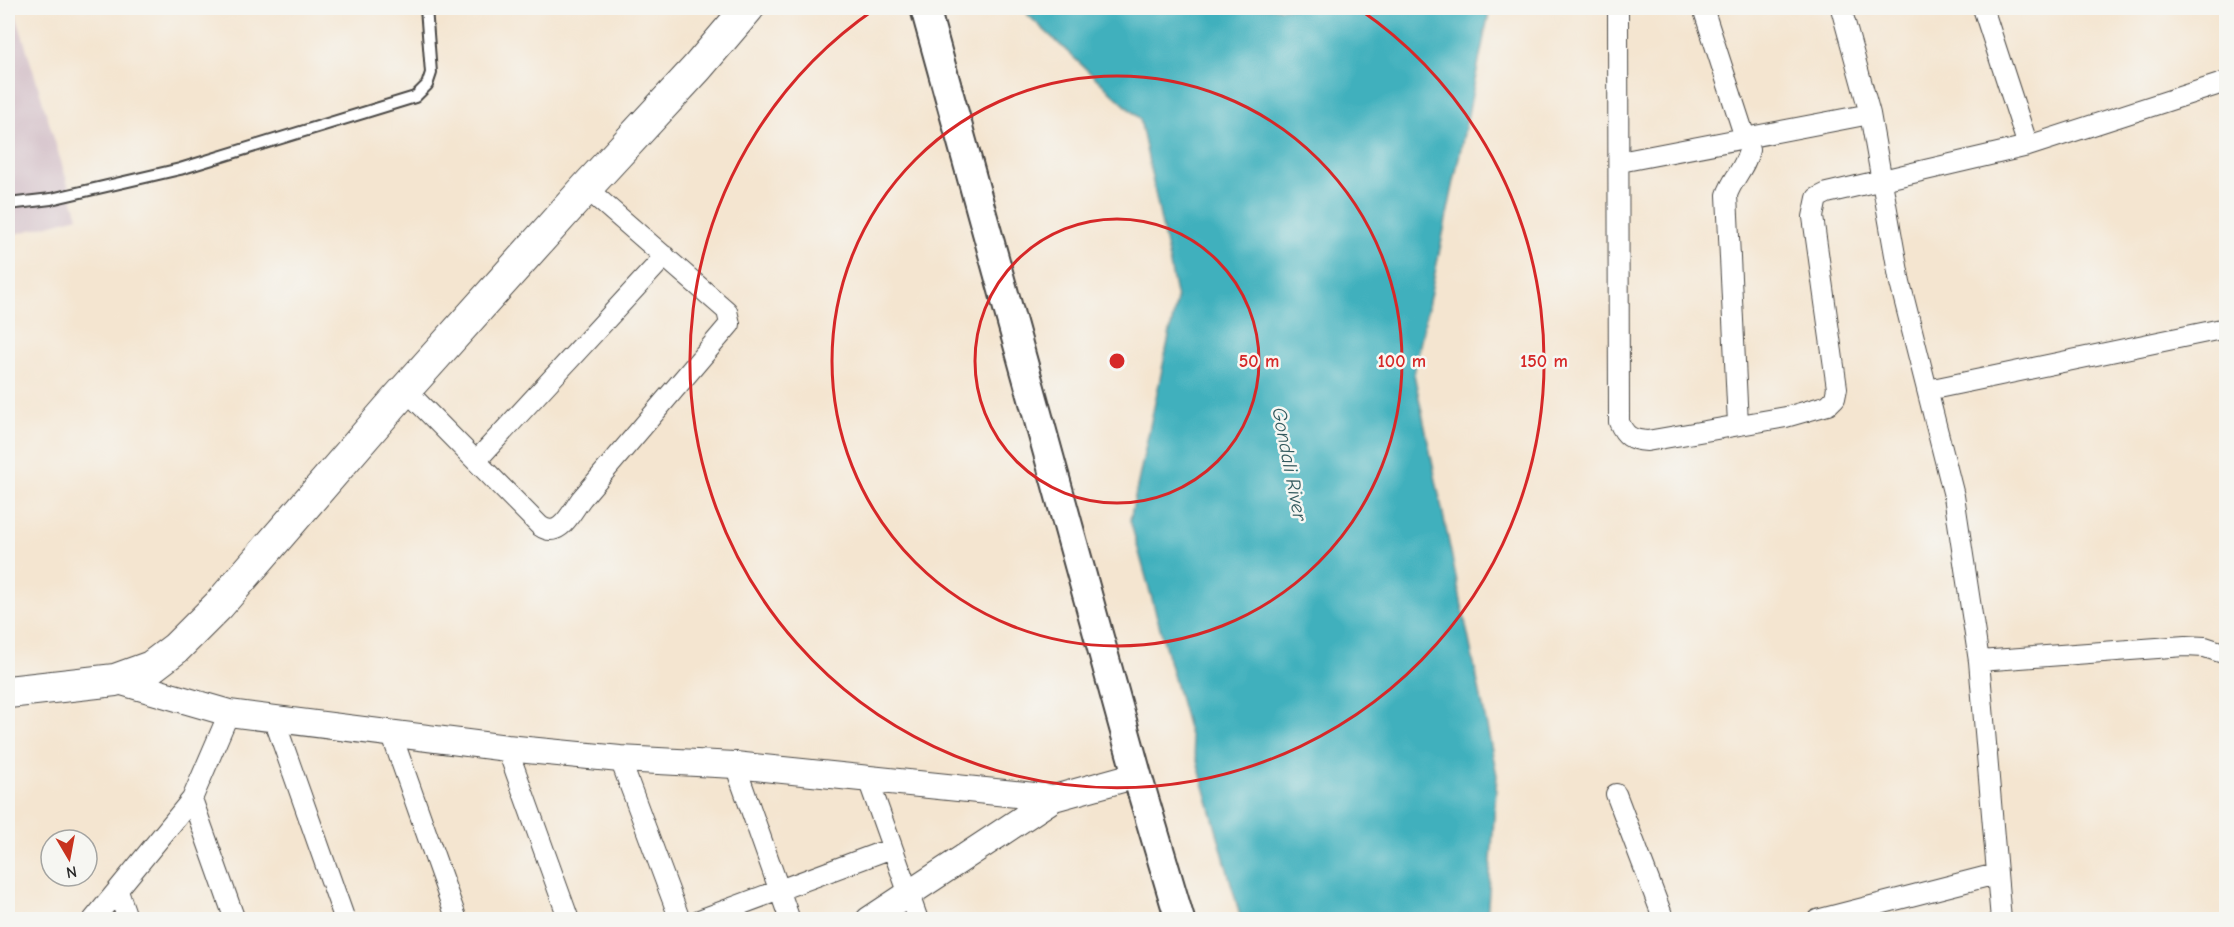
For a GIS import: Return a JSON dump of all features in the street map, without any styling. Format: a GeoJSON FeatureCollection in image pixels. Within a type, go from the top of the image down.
{"type":"FeatureCollection","features":[{"type":"Feature","properties":{"kind":"main road"},"geometry":{"type":"LineString","coordinates":[[8,692],[115,680],[151,667],[176,648],[219,605],[406,390],[586,188],[697,68],[748,8]]}},
{"type":"Feature","properties":{"kind":"main road"},"geometry":{"type":"LineString","coordinates":[[924,8],[1137,775],[1180,920]]}},
{"type":"Feature","properties":{"kind":"street"},"geometry":{"type":"LineString","coordinates":[[1618,8],[1619,422],[1624,434],[1634,440],[1647,441],[1786,417],[1828,405],[1835,398],[1837,388],[1813,218],[1817,198],[1827,193],[2028,147],[2226,82]]}},
{"type":"Feature","properties":{"kind":"street"},"geometry":{"type":"LineString","coordinates":[[1703,8],[1747,138],[1748,159],[1731,183],[1727,195],[1738,424]]}},
{"type":"Feature","properties":{"kind":"street"},"geometry":{"type":"LineString","coordinates":[[1841,8],[1870,114],[1900,283],[1954,496],[1979,661],[2001,920]]}},
{"type":"Feature","properties":{"kind":"street"},"geometry":{"type":"LineString","coordinates":[[1983,8],[2028,147]]}},
{"type":"Feature","properties":{"kind":"street"},"geometry":{"type":"LineString","coordinates":[[1620,162],[1870,114]]}},
{"type":"Feature","properties":{"kind":"street"},"geometry":{"type":"LineString","coordinates":[[406,390],[540,526],[546,531],[554,531],[562,526],[582,498],[730,324],[727,311],[586,188]]}},
{"type":"Feature","properties":{"kind":"street"},"geometry":{"type":"LineString","coordinates":[[476,461],[665,256]]}},
{"type":"Feature","properties":{"kind":"street"},"geometry":{"type":"LineString","coordinates":[[1928,390],[2226,328]]}},
{"type":"Feature","properties":{"kind":"street"},"geometry":{"type":"LineString","coordinates":[[1979,661],[2186,646],[2205,647],[2226,654]]}},
{"type":"Feature","properties":{"kind":"street"},"geometry":{"type":"LineString","coordinates":[[115,680],[229,713],[274,719],[507,748],[620,759],[735,765],[1054,798]]}},
{"type":"Feature","properties":{"kind":"street"},"geometry":{"type":"LineString","coordinates":[[93,920],[192,799],[229,713]]}},
{"type":"Feature","properties":{"kind":"street"},"geometry":{"type":"LineString","coordinates":[[274,719],[345,920]]}},
{"type":"Feature","properties":{"kind":"street"},"geometry":{"type":"LineString","coordinates":[[391,733],[457,920]]}},
{"type":"Feature","properties":{"kind":"street"},"geometry":{"type":"LineString","coordinates":[[507,748],[569,920]]}},
{"type":"Feature","properties":{"kind":"street"},"geometry":{"type":"LineString","coordinates":[[620,759],[680,920]]}},
{"type":"Feature","properties":{"kind":"street"},"geometry":{"type":"LineString","coordinates":[[735,765],[790,920]]}},
{"type":"Feature","properties":{"kind":"street"},"geometry":{"type":"LineString","coordinates":[[869,920],[1054,798],[1137,775]]}},
{"type":"Feature","properties":{"kind":"street"},"geometry":{"type":"LineString","coordinates":[[868,779],[918,920]]}},
{"type":"Feature","properties":{"kind":"street"},"geometry":{"type":"LineString","coordinates":[[1616,794],[1664,920]]}},
{"type":"Feature","properties":{"kind":"street"},"geometry":{"type":"LineString","coordinates":[[192,799],[235,920]]}},
{"type":"Feature","properties":{"kind":"street"},"geometry":{"type":"LineString","coordinates":[[699,920],[892,848]]}},
{"type":"Feature","properties":{"kind":"street"},"geometry":{"type":"LineString","coordinates":[[1817,920],[1996,874]]}},
{"type":"Feature","properties":{"kind":"street"},"geometry":{"type":"LineString","coordinates":[[118,891],[128,920]]}},
{"type":"Feature","properties":{"kind":"lane"},"geometry":{"type":"LineString","coordinates":[[8,204],[51,199],[180,169],[416,97],[427,85],[431,73],[426,8]]}},
{"type":"Feature","properties":{"kind":"shaded area"},"geometry":{"type":"Polygon","coordinates":[[[8,8],[14,8],[78,217],[8,236],[8,8]]]}},
{"type":"Feature","properties":{"kind":"water","name":"Gondali River"},"geometry":{"type":"Polygon","coordinates":[[[1026,8],[1490,8],[1414,374],[1497,775],[1487,919],[1241,919],[1130,520],[1177,299],[1140,119],[1028,15],[1026,8]]]}}]}
